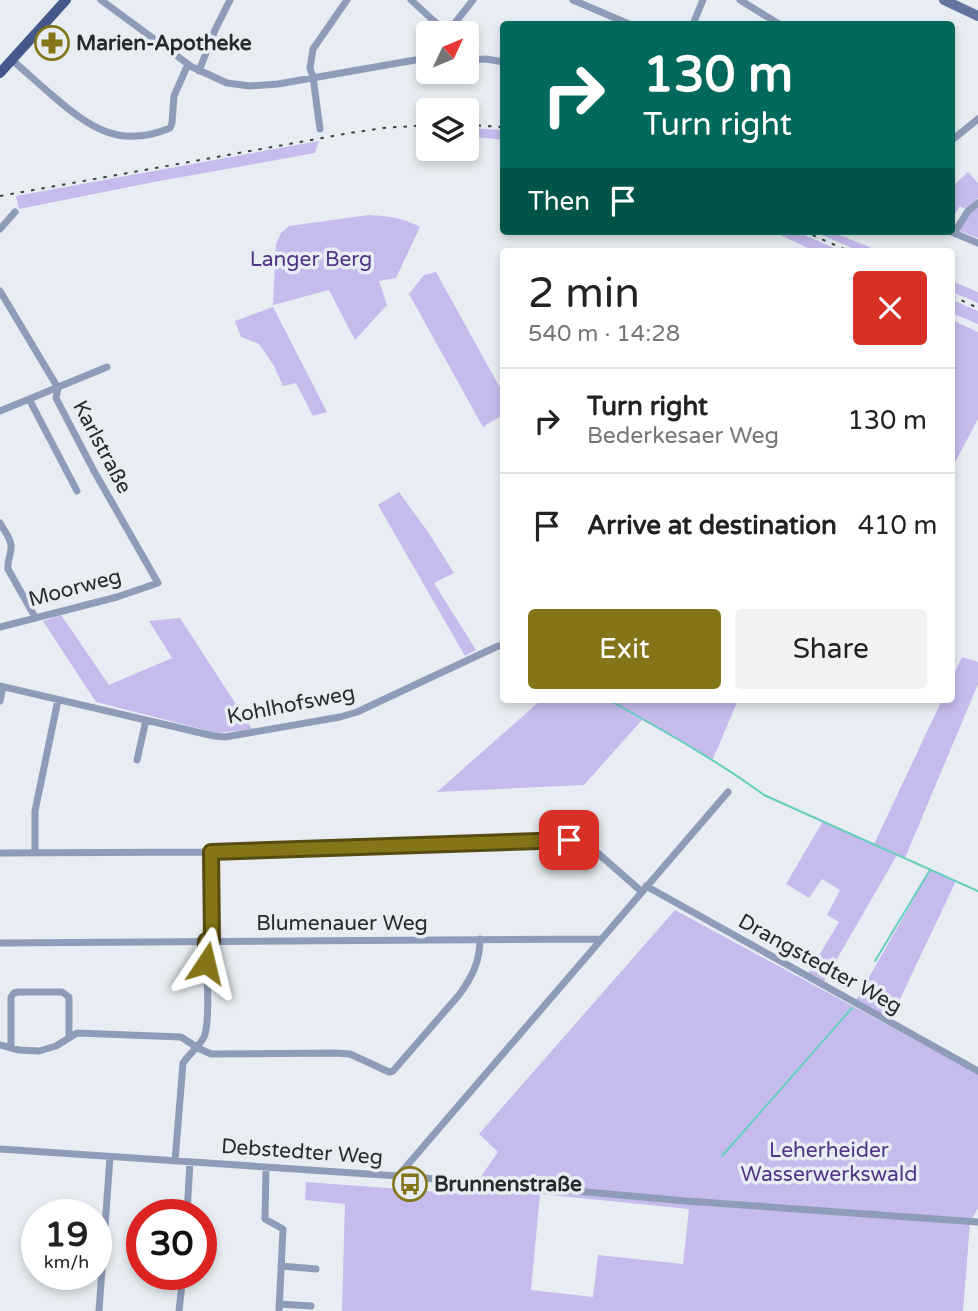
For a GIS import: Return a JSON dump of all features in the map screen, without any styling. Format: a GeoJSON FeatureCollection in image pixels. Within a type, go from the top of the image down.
{"type":"FeatureCollection","features":[{"type":"Feature","properties":{"kind":"main road"},"geometry":{"type":"LineString","coordinates":[[0,74],[66,0]]}},
{"type":"Feature","properties":{"kind":"main road"},"geometry":{"type":"LineString","coordinates":[[944,0],[978,16]]}},
{"type":"Feature","properties":{"kind":"street"},"geometry":{"type":"LineString","coordinates":[[101,0],[198,71],[227,83],[250,86],[278,84],[416,60]]}},
{"type":"Feature","properties":{"kind":"street"},"geometry":{"type":"LineString","coordinates":[[198,71],[230,0]]}},
{"type":"Feature","properties":{"kind":"street"},"geometry":{"type":"LineString","coordinates":[[320,129],[310,68],[313,49],[347,0]]}},
{"type":"Feature","properties":{"kind":"street"},"geometry":{"type":"LineString","coordinates":[[411,0],[434,21]]}},
{"type":"Feature","properties":{"kind":"street"},"geometry":{"type":"LineString","coordinates":[[456,21],[473,0]]}},
{"type":"Feature","properties":{"kind":"street"},"geometry":{"type":"LineString","coordinates":[[573,0],[622,21]]}},
{"type":"Feature","properties":{"kind":"street"},"geometry":{"type":"LineString","coordinates":[[694,21],[703,0]]}},
{"type":"Feature","properties":{"kind":"street"},"geometry":{"type":"LineString","coordinates":[[740,0],[774,21]]}},
{"type":"Feature","properties":{"kind":"street"},"geometry":{"type":"LineString","coordinates":[[480,59],[500,61]]}},
{"type":"Feature","properties":{"kind":"street"},"geometry":{"type":"LineString","coordinates":[[12,60],[80,119],[106,131],[131,137],[170,128],[174,96],[188,64]]}},
{"type":"Feature","properties":{"kind":"street"},"geometry":{"type":"LineString","coordinates":[[955,138],[978,119]]}},
{"type":"Feature","properties":{"kind":"street"},"geometry":{"type":"LineString","coordinates":[[955,228],[978,203]]}},
{"type":"Feature","properties":{"kind":"street"},"geometry":{"type":"LineString","coordinates":[[0,229],[15,212]]}},
{"type":"Feature","properties":{"kind":"street"},"geometry":{"type":"LineString","coordinates":[[955,233],[978,243]]}},
{"type":"Feature","properties":{"kind":"street","name":"Karlstraße"},"geometry":{"type":"LineString","coordinates":[[0,291],[58,388],[56,398],[70,427],[158,583]]}},
{"type":"Feature","properties":{"kind":"street"},"geometry":{"type":"LineString","coordinates":[[0,411],[107,367]]}},
{"type":"Feature","properties":{"kind":"street"},"geometry":{"type":"LineString","coordinates":[[29,400],[78,492]]}},
{"type":"Feature","properties":{"kind":"street"},"geometry":{"type":"LineString","coordinates":[[0,523],[11,548],[8,569],[35,617]]}},
{"type":"Feature","properties":{"kind":"street","name":"Moorweg"},"geometry":{"type":"LineString","coordinates":[[0,627],[117,597],[158,583]]}},
{"type":"Feature","properties":{"kind":"street","name":"Kohlhofsweg"},"geometry":{"type":"LineString","coordinates":[[1,687],[225,737],[340,716],[377,704],[498,646]]}},
{"type":"Feature","properties":{"kind":"street"},"geometry":{"type":"LineString","coordinates":[[0,701],[1,687]]}},
{"type":"Feature","properties":{"kind":"street"},"geometry":{"type":"LineString","coordinates":[[35,853],[35,811],[58,700]]}},
{"type":"Feature","properties":{"kind":"street"},"geometry":{"type":"LineString","coordinates":[[137,760],[146,720]]}},
{"type":"Feature","properties":{"kind":"street"},"geometry":{"type":"LineString","coordinates":[[398,1176],[728,792]]}},
{"type":"Feature","properties":{"kind":"street","name":"Drangstedter Weg"},"geometry":{"type":"LineString","coordinates":[[0,853],[211,852],[569,840],[592,848],[644,888],[978,1071]]}},
{"type":"Feature","properties":{"kind":"street"},"geometry":{"type":"LineString","coordinates":[[175,1161],[183,1063],[189,1054],[198,1048],[207,1028],[211,852]]}},
{"type":"Feature","properties":{"kind":"street"},"geometry":{"type":"LineString","coordinates":[[0,1045],[39,1051],[56,1046],[76,1033],[181,1037],[212,1054],[350,1054],[385,1071],[393,1071],[468,982],[480,954],[480,939]]}},
{"type":"Feature","properties":{"kind":"street","name":"Blumenauer Weg"},"geometry":{"type":"LineString","coordinates":[[0,943],[601,939]]}},
{"type":"Feature","properties":{"kind":"street"},"geometry":{"type":"LineString","coordinates":[[11,1048],[11,997],[18,992],[66,994],[69,997],[69,1037]]}},
{"type":"Feature","properties":{"kind":"street","name":"Debstedter Weg"},"geometry":{"type":"LineString","coordinates":[[0,1149],[521,1185],[699,1202],[978,1222]]}},
{"type":"Feature","properties":{"kind":"street"},"geometry":{"type":"LineString","coordinates":[[99,1311],[110,1157]]}},
{"type":"Feature","properties":{"kind":"street"},"geometry":{"type":"LineString","coordinates":[[188,1199],[190,1162]]}},
{"type":"Feature","properties":{"kind":"street"},"geometry":{"type":"LineString","coordinates":[[267,1167],[265,1219],[283,1229],[279,1307],[312,1306]]}},
{"type":"Feature","properties":{"kind":"street"},"geometry":{"type":"LineString","coordinates":[[281,1266],[316,1269]]}},
{"type":"Feature","properties":{"kind":"street"},"geometry":{"type":"LineString","coordinates":[[179,1311],[181,1290]]}},
{"type":"Feature","properties":{"kind":"green space"},"geometry":{"type":"Polygon","coordinates":[[[479,129],[500,130],[500,140],[479,137],[479,129]]]}},
{"type":"Feature","properties":{"kind":"green space"},"geometry":{"type":"Polygon","coordinates":[[[319,141],[315,153],[19,209],[16,196],[319,141]]]}},
{"type":"Feature","properties":{"kind":"green space"},"geometry":{"type":"Polygon","coordinates":[[[968,172],[978,183],[978,198],[965,209],[960,206],[955,214],[955,184],[968,172]]]}},
{"type":"Feature","properties":{"kind":"green space"},"geometry":{"type":"Polygon","coordinates":[[[978,205],[978,238],[960,231],[965,220],[978,205]]]}},
{"type":"Feature","properties":{"kind":"green space","name":"Langer Berg"},"geometry":{"type":"Polygon","coordinates":[[[369,215],[408,221],[420,227],[396,278],[379,281],[387,305],[355,340],[329,290],[273,305],[276,244],[281,233],[289,226],[369,215]]]}},
{"type":"Feature","properties":{"kind":"green space"},"geometry":{"type":"Polygon","coordinates":[[[780,235],[804,235],[834,248],[808,248],[780,235]]]}},
{"type":"Feature","properties":{"kind":"green space"},"geometry":{"type":"Polygon","coordinates":[[[822,235],[840,235],[871,248],[852,248],[822,235]]]}},
{"type":"Feature","properties":{"kind":"green space"},"geometry":{"type":"Polygon","coordinates":[[[436,272],[500,388],[500,416],[483,427],[409,294],[424,275],[436,272]]]}},
{"type":"Feature","properties":{"kind":"green space"},"geometry":{"type":"Polygon","coordinates":[[[955,282],[978,292],[978,303],[955,293],[955,282]]]}},
{"type":"Feature","properties":{"kind":"green space"},"geometry":{"type":"Polygon","coordinates":[[[955,301],[978,311],[978,324],[955,314],[955,301]]]}},
{"type":"Feature","properties":{"kind":"green space"},"geometry":{"type":"Polygon","coordinates":[[[273,307],[327,412],[313,416],[296,383],[283,386],[274,366],[259,344],[241,337],[235,321],[273,307]]]}},
{"type":"Feature","properties":{"kind":"green space"},"geometry":{"type":"Polygon","coordinates":[[[955,321],[978,332],[978,419],[955,462],[955,321]]]}},
{"type":"Feature","properties":{"kind":"green space"},"geometry":{"type":"Polygon","coordinates":[[[399,492],[454,573],[434,583],[476,650],[465,656],[378,505],[399,492]]]}},
{"type":"Feature","properties":{"kind":"green space"},"geometry":{"type":"Polygon","coordinates":[[[61,615],[109,685],[172,658],[149,621],[180,618],[252,729],[217,733],[96,702],[43,621],[61,615]]]}},
{"type":"Feature","properties":{"kind":"green space"},"geometry":{"type":"Polygon","coordinates":[[[962,657],[978,662],[978,684],[905,858],[897,855],[823,983],[808,974],[839,922],[827,915],[840,890],[822,879],[809,898],[786,884],[823,821],[874,844],[941,703],[955,703],[955,672],[962,657]]]}},
{"type":"Feature","properties":{"kind":"green space"},"geometry":{"type":"Polygon","coordinates":[[[538,703],[737,703],[713,759],[642,720],[584,785],[437,792],[538,703]]]}},
{"type":"Feature","properties":{"kind":"green space"},"geometry":{"type":"Polygon","coordinates":[[[930,870],[956,881],[890,1020],[855,1002],[930,870]]]}},
{"type":"Feature","properties":{"kind":"green space","name":"Leherheider Wasserwerkswald"},"geometry":{"type":"Polygon","coordinates":[[[675,910],[978,1074],[978,1208],[970,1223],[963,1311],[342,1311],[345,1204],[305,1200],[306,1182],[469,1194],[498,1152],[479,1134],[675,910]],[[540,1194],[531,1290],[593,1297],[598,1255],[683,1264],[689,1209],[540,1194]]]}},
{"type":"Feature","properties":{"kind":"waterway"},"geometry":{"type":"LineString","coordinates":[[614,703],[707,757],[764,795],[978,891]]}},
{"type":"Feature","properties":{"kind":"waterway"},"geometry":{"type":"LineString","coordinates":[[875,961],[930,870]]}},
{"type":"Feature","properties":{"kind":"waterway"},"geometry":{"type":"LineString","coordinates":[[722,1156],[852,1008]]}},
{"type":"Feature","properties":{"kind":"railway"},"geometry":{"type":"LineString","coordinates":[[0,196],[350,133],[416,126]]}},
{"type":"Feature","properties":{"kind":"railway"},"geometry":{"type":"LineString","coordinates":[[479,126],[500,127]]}},
{"type":"Feature","properties":{"kind":"railway"},"geometry":{"type":"LineString","coordinates":[[812,235],[842,248]]}},
{"type":"Feature","properties":{"kind":"railway"},"geometry":{"type":"LineString","coordinates":[[955,297],[978,308]]}},
{"type":"Feature","properties":{"kind":"place","name":"Marien-Apotheke"},"geometry":{"type":"Point","coordinates":[52,43]}},
{"type":"Feature","properties":{"kind":"place","name":"Brunnenstraße"},"geometry":{"type":"Point","coordinates":[410,1184]}},
{"type":"Feature","properties":{"kind":"route"},"geometry":{"type":"LineString","coordinates":[[206,963],[206,941],[212,941],[211,852],[569,840]]}}]}
